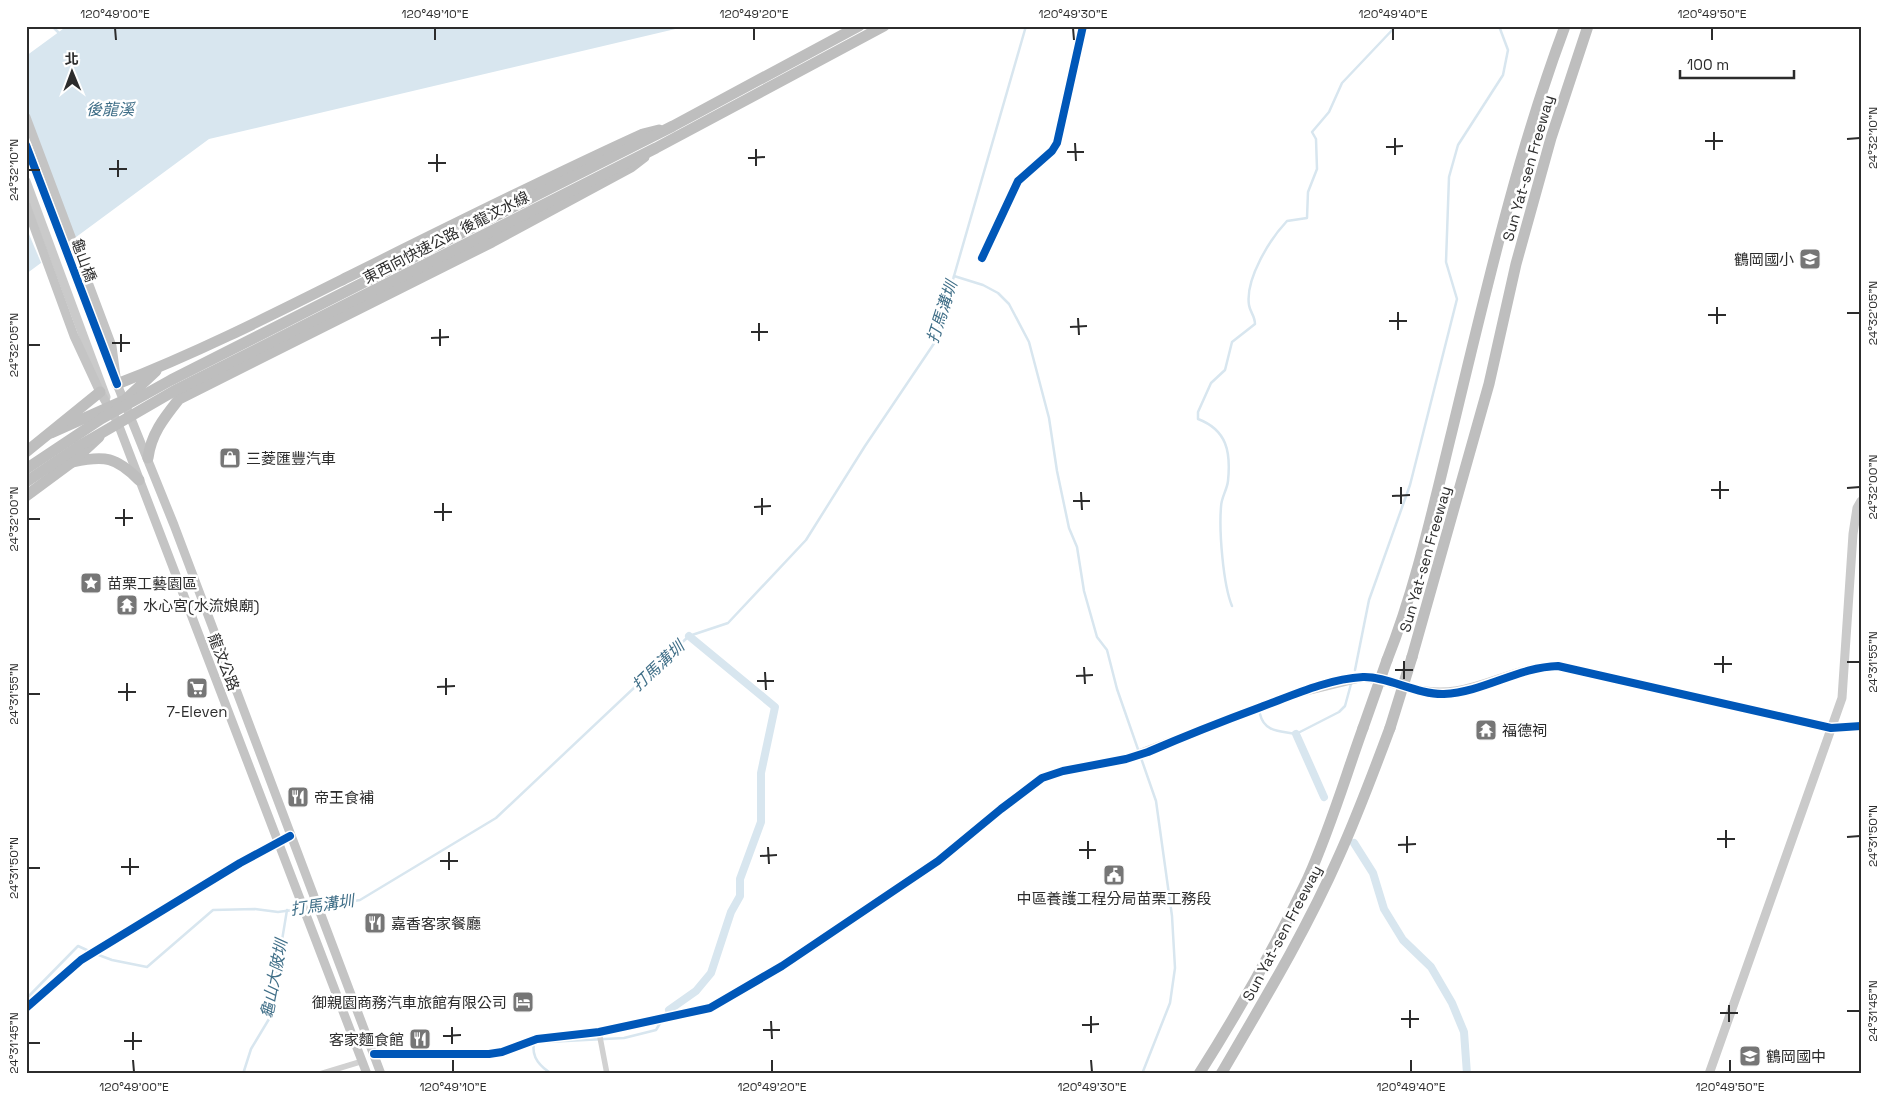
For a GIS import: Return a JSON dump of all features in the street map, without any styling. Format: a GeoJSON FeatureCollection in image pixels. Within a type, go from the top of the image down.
{"type":"FeatureCollection","features":[{"type":"Feature","properties":{"kind":"highway","name":"東西向快速公路 後龍汶水線"},"geometry":{"type":"LineString","coordinates":[[26,469],[100,419],[171,380],[673,126],[859,26]]}},
{"type":"Feature","properties":{"kind":"highway","name":"東西向快速公路 後龍汶水線"},"geometry":{"type":"LineString","coordinates":[[26,482],[79,446],[174,390],[656,148],[884,26]]}},
{"type":"Feature","properties":{"kind":"highway","name":"Sun Yat-sen Freeway"},"geometry":{"type":"LineString","coordinates":[[1199,1074],[1262,970],[1308,877],[1399,630],[1438,486],[1507,210],[1565,26]]}},
{"type":"Feature","properties":{"kind":"highway","name":"Sun Yat-sen Freeway"},"geometry":{"type":"LineString","coordinates":[[1221,1074],[1288,958],[1338,858],[1368,788],[1390,728],[1412,657],[1486,394],[1516,264],[1551,138],[1588,26]]}},
{"type":"Feature","properties":{"kind":"highway"},"geometry":{"type":"LineString","coordinates":[[117,384],[252,325],[550,176],[643,134],[673,126]]}},
{"type":"Feature","properties":{"kind":"highway"},"geometry":{"type":"LineString","coordinates":[[26,496],[72,462],[117,422],[130,414],[179,399],[492,242],[631,167],[656,148]]}},
{"type":"Feature","properties":{"kind":"highway"},"geometry":{"type":"LineString","coordinates":[[52,433],[125,400],[161,366]]}},
{"type":"Feature","properties":{"kind":"highway"},"geometry":{"type":"LineString","coordinates":[[26,452],[52,433],[100,392]]}},
{"type":"Feature","properties":{"kind":"highway"},"geometry":{"type":"LineString","coordinates":[[148,458],[150,442],[160,423],[179,399]]}},
{"type":"Feature","properties":{"kind":"highway"},"geometry":{"type":"LineString","coordinates":[[72,462],[96,457],[118,462],[139,480]]}},
{"type":"Feature","properties":{"kind":"main road","name":"龜山橋"},"geometry":{"type":"LineString","coordinates":[[26,117],[112,346],[117,384]]}},
{"type":"Feature","properties":{"kind":"main road"},"geometry":{"type":"LineString","coordinates":[[26,205],[74,336],[100,392],[110,408]]}},
{"type":"Feature","properties":{"kind":"main road","name":"龍汶公路"},"geometry":{"type":"LineString","coordinates":[[117,384],[148,458],[374,1054]]}},
{"type":"Feature","properties":{"kind":"main road","name":"龍汶公路"},"geometry":{"type":"LineString","coordinates":[[110,408],[363,1062]]}},
{"type":"Feature","properties":{"kind":"main road"},"geometry":{"type":"LineString","coordinates":[[367,1074],[363,1062],[374,1054],[380,1074]]}},
{"type":"Feature","properties":{"kind":"street"},"geometry":{"type":"LineString","coordinates":[[982,258],[1018,181],[1052,151],[1057,143],[1083,26]]}},
{"type":"Feature","properties":{"kind":"street","name":"龜山橋"},"geometry":{"type":"LineString","coordinates":[[26,145],[117,384]]}},
{"type":"Feature","properties":{"kind":"street","name":"龜山橋"},"geometry":{"type":"LineString","coordinates":[[26,181],[110,408]]}},
{"type":"Feature","properties":{"kind":"street"},"geometry":{"type":"LineString","coordinates":[[1709,1074],[1842,698],[1853,534],[1857,508],[1861,501]]}},
{"type":"Feature","properties":{"kind":"street"},"geometry":{"type":"LineString","coordinates":[[1410,688],[1444,694],[1467,690],[1538,667],[1558,666],[1831,728],[1861,726]]}},
{"type":"Feature","properties":{"kind":"street"},"geometry":{"type":"LineString","coordinates":[[374,1054],[489,1054],[502,1052],[537,1039],[600,1034],[710,1008],[782,966],[944,857],[1001,809],[1042,778],[1063,770],[1141,755],[1294,694],[1364,677]]}},
{"type":"Feature","properties":{"kind":"street"},"geometry":{"type":"LineString","coordinates":[[26,1008],[81,960],[290,836]]}},
{"type":"Feature","properties":{"kind":"street"},"geometry":{"type":"LineString","coordinates":[[600,1034],[607,1074]]}},
{"type":"Feature","properties":{"kind":"street"},"geometry":{"type":"LineString","coordinates":[[320,1074],[363,1062]]}},
{"type":"Feature","properties":{"kind":"water","name":"後龍溪"},"geometry":{"type":"Polygon","coordinates":[[[67,26],[688,26],[209,139],[26,274],[26,56],[67,26]]]}},
{"type":"Feature","properties":{"kind":"pier"},"geometry":{"type":"Polygon","coordinates":[[[26,114],[74,241],[42,265],[26,227],[26,114]]]}},
{"type":"Feature","properties":{"kind":"waterway"},"geometry":{"type":"LineString","coordinates":[[52,26],[60,34]]}},
{"type":"Feature","properties":{"kind":"waterway","name":"打馬溝圳"},"geometry":{"type":"LineString","coordinates":[[321,906],[360,900],[496,818],[689,636],[728,623],[806,540],[865,446],[935,342],[1026,26]]}},
{"type":"Feature","properties":{"kind":"waterway"},"geometry":{"type":"LineString","coordinates":[[1232,606],[1226,585],[1221,530],[1221,504],[1228,481],[1229,461],[1225,443],[1221,436],[1215,429],[1198,419],[1198,412],[1211,383],[1225,370],[1232,342],[1255,324],[1250,310],[1249,295],[1255,272],[1266,249],[1287,221],[1307,218],[1308,192],[1317,169],[1316,139],[1312,132],[1329,112],[1342,83],[1396,26]]}},
{"type":"Feature","properties":{"kind":"waterway"},"geometry":{"type":"LineString","coordinates":[[1355,670],[1369,600],[1410,485],[1457,299],[1446,262],[1449,177],[1458,145],[1503,75],[1508,50],[1499,26]]}},
{"type":"Feature","properties":{"kind":"waterway"},"geometry":{"type":"LineString","coordinates":[[954,276],[983,285],[998,293],[1009,304],[1029,342],[1049,418],[1057,471],[1069,528],[1077,547],[1084,591],[1097,637],[1107,650],[1117,689],[1156,801],[1172,916],[1175,968],[1170,1003],[1142,1074]]}},
{"type":"Feature","properties":{"kind":"waterway"},"geometry":{"type":"LineString","coordinates":[[669,1010],[696,991],[711,973],[731,912],[740,896],[740,879],[761,822],[761,773],[775,707],[689,636]]}},
{"type":"Feature","properties":{"kind":"waterway"},"geometry":{"type":"LineString","coordinates":[[1260,714],[1265,724],[1274,730],[1296,734],[1339,712],[1345,706],[1351,684]]}},
{"type":"Feature","properties":{"kind":"waterway"},"geometry":{"type":"LineString","coordinates":[[1296,734],[1324,797]]}},
{"type":"Feature","properties":{"kind":"waterway"},"geometry":{"type":"LineString","coordinates":[[1354,843],[1373,873],[1384,909],[1403,940],[1431,967],[1452,1003],[1464,1032],[1467,1074]]}},
{"type":"Feature","properties":{"kind":"waterway","name":"打馬溝圳"},"geometry":{"type":"LineString","coordinates":[[96,954],[112,960],[147,967],[213,910],[255,909],[278,912],[300,909]]}},
{"type":"Feature","properties":{"kind":"waterway","name":"龜山大陂圳"},"geometry":{"type":"LineString","coordinates":[[243,1074],[251,1049],[269,1019],[287,910]]}},
{"type":"Feature","properties":{"kind":"waterway","name":"打馬溝圳"},"geometry":{"type":"LineString","coordinates":[[26,999],[78,946],[89,951]]}},
{"type":"Feature","properties":{"kind":"waterway"},"geometry":{"type":"LineString","coordinates":[[547,1042],[624,1038],[656,1030],[662,1020]]}},
{"type":"Feature","properties":{"kind":"waterway"},"geometry":{"type":"LineString","coordinates":[[534,1043],[535,1058],[552,1074]]}},
{"type":"Feature","properties":{"kind":"tunnel"},"geometry":{"type":"LineString","coordinates":[[1364,677],[1407,687]]}},
{"type":"Feature","properties":{"kind":"cycle path"},"geometry":{"type":"LineString","coordinates":[[982,258],[1018,181],[1052,151],[1057,143],[1083,26]]}},
{"type":"Feature","properties":{"kind":"cycle path"},"geometry":{"type":"LineString","coordinates":[[26,145],[117,384]]}},
{"type":"Feature","properties":{"kind":"cycle path"},"geometry":{"type":"LineString","coordinates":[[374,1054],[489,1054],[502,1052],[537,1039],[599,1032],[710,1008],[782,966],[938,861],[1042,778],[1063,771],[1126,759],[1148,752],[1298,693],[1350,678],[1372,677],[1424,692],[1444,694],[1473,689],[1543,667],[1558,666],[1831,728],[1861,726]]}},
{"type":"Feature","properties":{"kind":"cycle path"},"geometry":{"type":"LineString","coordinates":[[26,1008],[81,960],[240,863],[290,836]]}},
{"type":"Feature","properties":{"kind":"place","name":"鶴岡國小"},"geometry":{"type":"Point","coordinates":[1810,259]}},
{"type":"Feature","properties":{"kind":"place","name":"三菱匯豐汽車"},"geometry":{"type":"Point","coordinates":[230,458]}},
{"type":"Feature","properties":{"kind":"place","name":"苗栗工藝園區"},"geometry":{"type":"Point","coordinates":[91,583]}},
{"type":"Feature","properties":{"kind":"place","name":"水心宮(水流娘廟)"},"geometry":{"type":"Point","coordinates":[127,605]}},
{"type":"Feature","properties":{"kind":"place","name":"7-Eleven"},"geometry":{"type":"Point","coordinates":[197,688]}},
{"type":"Feature","properties":{"kind":"place","name":"福德祠"},"geometry":{"type":"Point","coordinates":[1486,730]}},
{"type":"Feature","properties":{"kind":"place","name":"帝王食補"},"geometry":{"type":"Point","coordinates":[298,797]}},
{"type":"Feature","properties":{"kind":"place","name":"中區養護工程分局苗栗工務段"},"geometry":{"type":"Point","coordinates":[1114,875]}},
{"type":"Feature","properties":{"kind":"place","name":"嘉香客家餐廳"},"geometry":{"type":"Point","coordinates":[375,923]}},
{"type":"Feature","properties":{"kind":"place","name":"御親園商務汽車旅館有限公司"},"geometry":{"type":"Point","coordinates":[523,1002]}},
{"type":"Feature","properties":{"kind":"place","name":"客家麵食館"},"geometry":{"type":"Point","coordinates":[420,1039]}},
{"type":"Feature","properties":{"kind":"place","name":"鶴岡國中"},"geometry":{"type":"Point","coordinates":[1750,1056]}}]}
